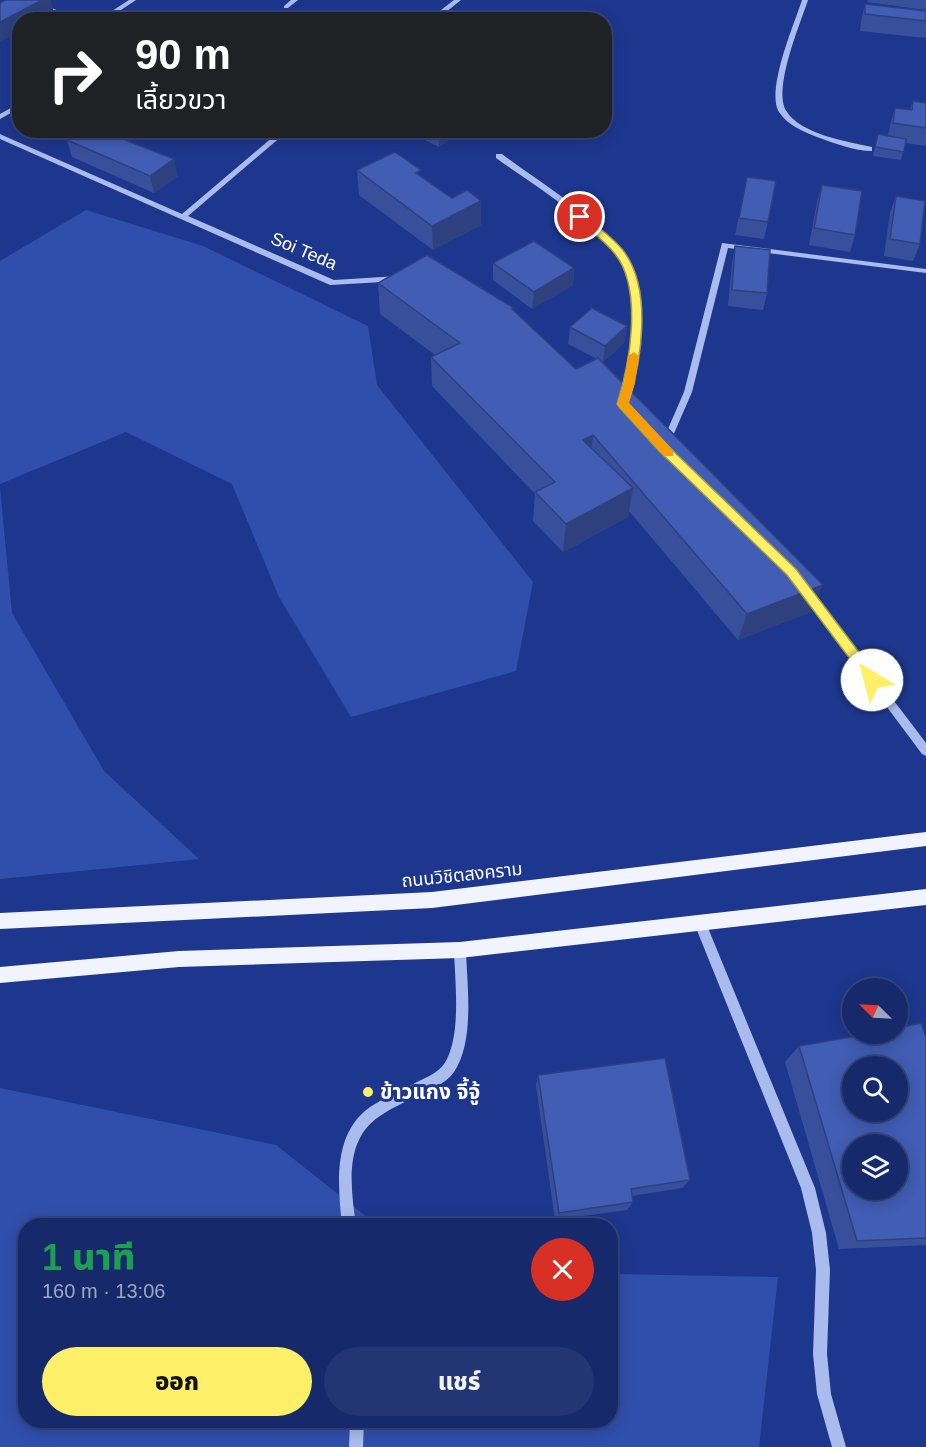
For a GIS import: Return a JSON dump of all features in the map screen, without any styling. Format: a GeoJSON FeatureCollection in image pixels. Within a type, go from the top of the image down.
{"type":"FeatureCollection","features":[{"type":"Feature","properties":{"kind":"main road","name":"ถนนวิชิตสงคราม"},"geometry":{"type":"LineString","coordinates":[[0,921],[432,900],[926,839]]}},
{"type":"Feature","properties":{"kind":"main road"},"geometry":{"type":"LineString","coordinates":[[0,975],[179,959],[459,950],[926,897]]}},
{"type":"Feature","properties":{"kind":"street"},"geometry":{"type":"LineString","coordinates":[[28,0],[57,12]]}},
{"type":"Feature","properties":{"kind":"street"},"geometry":{"type":"LineString","coordinates":[[114,12],[133,0]]}},
{"type":"Feature","properties":{"kind":"street"},"geometry":{"type":"LineString","coordinates":[[286,7],[295,0]]}},
{"type":"Feature","properties":{"kind":"street"},"geometry":{"type":"LineString","coordinates":[[441,12],[458,0]]}},
{"type":"Feature","properties":{"kind":"street"},"geometry":{"type":"LineString","coordinates":[[805,0],[780,81],[779,102],[783,112],[790,120],[814,133],[869,149]]}},
{"type":"Feature","properties":{"kind":"street","name":"Soi Teda"},"geometry":{"type":"LineString","coordinates":[[0,136],[333,283],[411,278]]}},
{"type":"Feature","properties":{"kind":"street"},"geometry":{"type":"LineString","coordinates":[[184,216],[277,138]]}},
{"type":"Feature","properties":{"kind":"street"},"geometry":{"type":"LineString","coordinates":[[499,156],[596,229],[618,251],[627,265],[632,280],[637,316],[632,368],[623,404]]}},
{"type":"Feature","properties":{"kind":"street"},"geometry":{"type":"LineString","coordinates":[[663,448],[688,392],[725,245],[926,271]]}},
{"type":"Feature","properties":{"kind":"street"},"geometry":{"type":"LineString","coordinates":[[613,398],[631,413]]}},
{"type":"Feature","properties":{"kind":"street"},"geometry":{"type":"LineString","coordinates":[[655,439],[672,456]]}},
{"type":"Feature","properties":{"kind":"street"},"geometry":{"type":"LineString","coordinates":[[799,581],[926,751]]}},
{"type":"Feature","properties":{"kind":"street"},"geometry":{"type":"LineString","coordinates":[[700,923],[808,1188],[819,1233],[823,1270],[820,1354],[824,1394],[839,1447]]}},
{"type":"Feature","properties":{"kind":"street"},"geometry":{"type":"LineString","coordinates":[[348,1218],[343,1170],[348,1150],[364,1121],[374,1113],[442,1076],[452,1066],[460,1034],[459,950]]}},
{"type":"Feature","properties":{"kind":"street"},"geometry":{"type":"LineString","coordinates":[[356,1447],[357,1428]]}},
{"type":"Feature","properties":{"kind":"shaded area"},"geometry":{"type":"Polygon","coordinates":[[[86,210],[203,246],[368,326],[377,385],[533,582],[516,671],[351,717],[279,597],[232,484],[126,432],[0,484],[0,261],[86,210]]]}},
{"type":"Feature","properties":{"kind":"shaded area"},"geometry":{"type":"Polygon","coordinates":[[[0,488],[12,613],[104,771],[199,859],[0,879],[0,488]]]}},
{"type":"Feature","properties":{"kind":"shaded area"},"geometry":{"type":"Polygon","coordinates":[[[0,1088],[276,1145],[368,1218],[18,1218],[18,1428],[618,1428],[618,1274],[778,1277],[759,1447],[0,1447],[0,1088]]]}},
{"type":"Feature","properties":{"kind":"building"},"geometry":{"type":"Polygon","coordinates":[[[5,0],[42,0],[19,12],[12,12],[12,16],[0,22],[0,3],[5,0]]]}},
{"type":"Feature","properties":{"kind":"building"},"geometry":{"type":"Polygon","coordinates":[[[865,4],[926,11],[926,21],[865,14],[865,4]]]}},
{"type":"Feature","properties":{"kind":"building"},"geometry":{"type":"Polygon","coordinates":[[[913,101],[926,103],[926,128],[893,123],[895,108],[912,110],[913,101]]]}},
{"type":"Feature","properties":{"kind":"building"},"geometry":{"type":"Polygon","coordinates":[[[878,134],[906,139],[904,152],[875,147],[878,134]]]}},
{"type":"Feature","properties":{"kind":"building"},"geometry":{"type":"Polygon","coordinates":[[[70,138],[120,138],[174,159],[150,176],[67,140],[70,138]]]}},
{"type":"Feature","properties":{"kind":"building"},"geometry":{"type":"Polygon","coordinates":[[[395,152],[421,170],[416,173],[452,198],[467,190],[481,201],[432,226],[357,170],[395,152]]]}},
{"type":"Feature","properties":{"kind":"building"},"geometry":{"type":"Polygon","coordinates":[[[747,177],[776,181],[768,222],[739,218],[747,177]]]}},
{"type":"Feature","properties":{"kind":"building"},"geometry":{"type":"Polygon","coordinates":[[[822,185],[862,191],[855,235],[814,228],[822,185]]]}},
{"type":"Feature","properties":{"kind":"building"},"geometry":{"type":"Polygon","coordinates":[[[896,196],[925,201],[920,244],[890,239],[896,196]]]}},
{"type":"Feature","properties":{"kind":"building"},"geometry":{"type":"Polygon","coordinates":[[[534,241],[574,268],[534,292],[493,263],[534,241]]]}},
{"type":"Feature","properties":{"kind":"building"},"geometry":{"type":"Polygon","coordinates":[[[735,246],[770,250],[767,293],[732,290],[735,246]]]}},
{"type":"Feature","properties":{"kind":"building"},"geometry":{"type":"Polygon","coordinates":[[[427,255],[514,308],[512,309],[576,369],[598,358],[823,585],[747,614],[593,435],[583,440],[633,488],[566,524],[535,492],[555,482],[431,357],[460,343],[378,283],[427,255]]]}},
{"type":"Feature","properties":{"kind":"building"},"geometry":{"type":"Polygon","coordinates":[[[592,308],[627,326],[605,346],[570,327],[592,308]]]}},
{"type":"Feature","properties":{"kind":"building"},"geometry":{"type":"Polygon","coordinates":[[[921,1023],[926,1037],[926,1238],[857,1241],[845,1200],[908,1200],[908,1134],[842,1134],[842,1191],[799,1046],[842,1039],[842,1044],[908,1044],[908,1026],[921,1023]]]}},
{"type":"Feature","properties":{"kind":"building"},"geometry":{"type":"Polygon","coordinates":[[[665,1058],[690,1180],[631,1189],[633,1202],[559,1213],[538,1075],[665,1058]]]}},
{"type":"Feature","properties":{"kind":"slow traffic"},"geometry":{"type":"LineString","coordinates":[[634,356],[623,404],[668,453]]}},
{"type":"Feature","properties":{"kind":"place","name":"ข้าวแกง จี้จู้"},"geometry":{"type":"Point","coordinates":[368,1092]}},
{"type":"Feature","properties":{"kind":"route"},"geometry":{"type":"LineString","coordinates":[[580,217],[618,251],[627,265],[632,280],[637,316],[635,344],[623,404],[663,448],[792,572],[872,680]]}}]}
